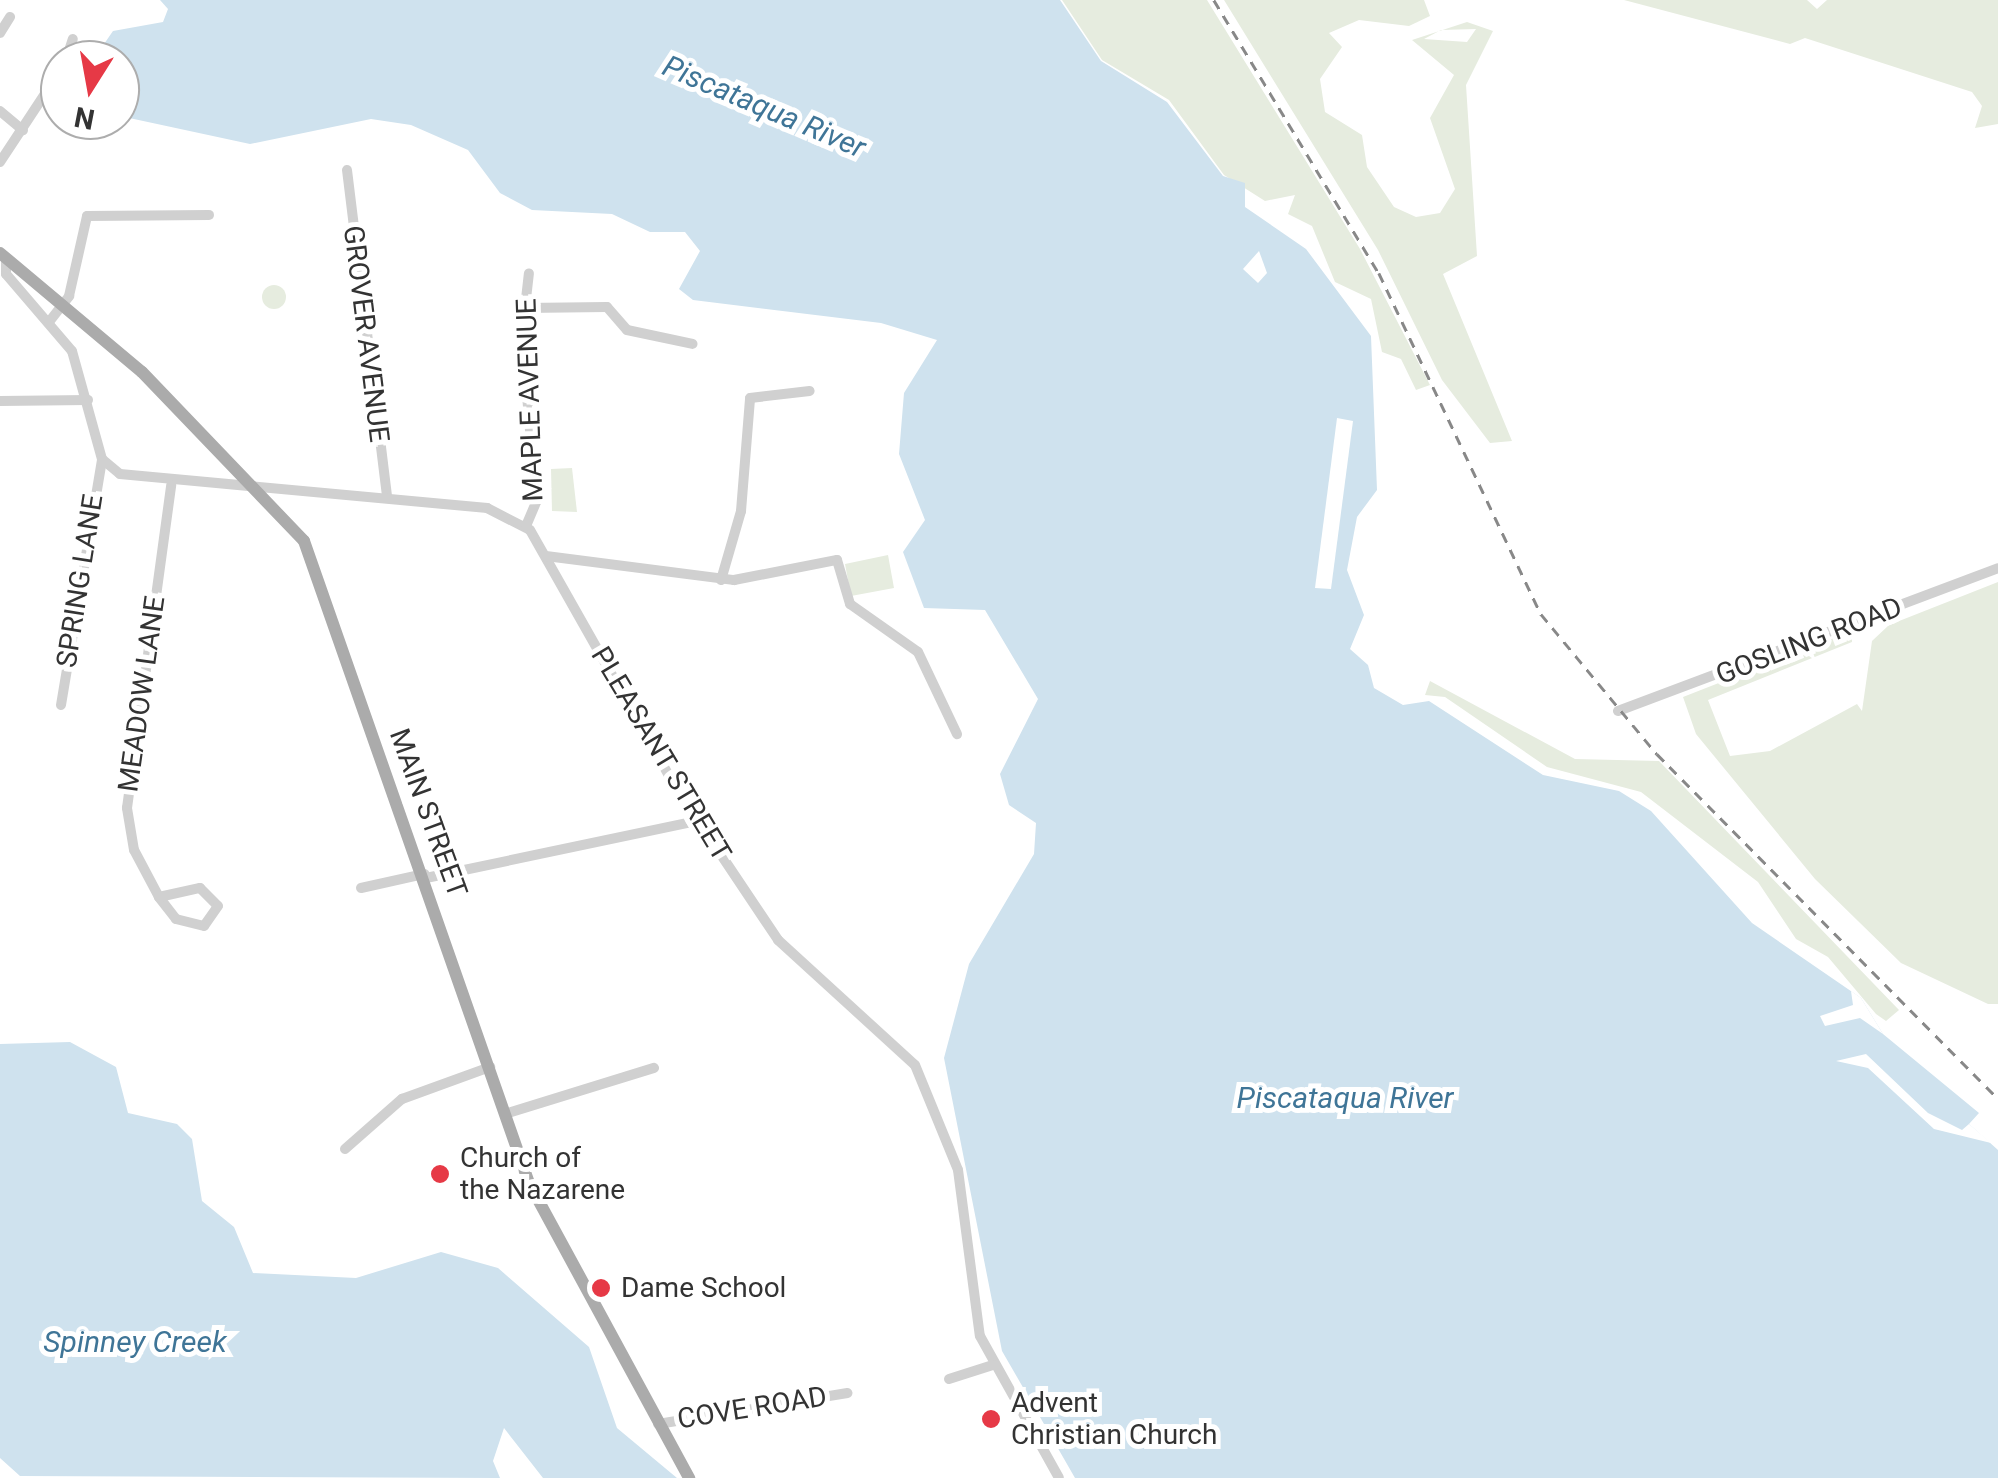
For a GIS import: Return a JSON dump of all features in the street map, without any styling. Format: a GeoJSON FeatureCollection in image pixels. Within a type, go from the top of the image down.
{"type":"FeatureCollection","features":[{"type":"Feature","properties":{"kind":"main road","name":"MAIN STREET"},"geometry":{"type":"LineString","coordinates":[[3,256],[65,307],[262,489],[310,554],[540,1207],[689,1478]]}},
{"type":"Feature","properties":{"kind":"street"},"geometry":{"type":"LineString","coordinates":[[0,34],[10,17]]}},
{"type":"Feature","properties":{"kind":"street"},"geometry":{"type":"LineString","coordinates":[[0,162],[40,103]]}},
{"type":"Feature","properties":{"kind":"street"},"geometry":{"type":"LineString","coordinates":[[0,110],[23,130]]}},
{"type":"Feature","properties":{"kind":"street","name":"GROVER AVENUE"},"geometry":{"type":"LineString","coordinates":[[347,170],[387,498]]}},
{"type":"Feature","properties":{"kind":"street"},"geometry":{"type":"LineString","coordinates":[[50,322],[65,307],[87,216],[209,215]]}},
{"type":"Feature","properties":{"kind":"street"},"geometry":{"type":"LineString","coordinates":[[3,256],[6,274],[50,322],[76,360],[102,459],[126,476],[172,485],[497,509],[526,526]]}},
{"type":"Feature","properties":{"kind":"street","name":"MAPLE AVENUE"},"geometry":{"type":"LineString","coordinates":[[526,526],[536,502],[524,308],[529,273]]}},
{"type":"Feature","properties":{"kind":"street"},"geometry":{"type":"LineString","coordinates":[[524,308],[608,308],[626,330],[693,344]]}},
{"type":"Feature","properties":{"kind":"street"},"geometry":{"type":"LineString","coordinates":[[721,580],[740,518],[750,398],[810,391]]}},
{"type":"Feature","properties":{"kind":"street"},"geometry":{"type":"LineString","coordinates":[[0,401],[88,400]]}},
{"type":"Feature","properties":{"kind":"street","name":"SPRING LANE"},"geometry":{"type":"LineString","coordinates":[[61,705],[102,459]]}},
{"type":"Feature","properties":{"kind":"street","name":"MEADOW LANE"},"geometry":{"type":"LineString","coordinates":[[159,897],[204,888],[217,912],[192,927],[159,897],[134,850],[127,808],[172,485]]}},
{"type":"Feature","properties":{"kind":"street","name":"PLEASANT STREET"},"geometry":{"type":"LineString","coordinates":[[526,526],[696,821],[793,958],[915,1064],[958,1170],[970,1300],[992,1365],[1059,1478]]}},
{"type":"Feature","properties":{"kind":"street"},"geometry":{"type":"LineString","coordinates":[[546,556],[721,580],[837,560],[850,604],[898,635],[924,659],[956,734]]}},
{"type":"Feature","properties":{"kind":"street","name":"GOSLING ROAD"},"geometry":{"type":"LineString","coordinates":[[1618,711],[1998,568]]}},
{"type":"Feature","properties":{"kind":"street"},"geometry":{"type":"LineString","coordinates":[[360,888],[696,821]]}},
{"type":"Feature","properties":{"kind":"street"},"geometry":{"type":"LineString","coordinates":[[345,1149],[402,1100],[490,1067]]}},
{"type":"Feature","properties":{"kind":"street"},"geometry":{"type":"LineString","coordinates":[[505,1114],[654,1068]]}},
{"type":"Feature","properties":{"kind":"street"},"geometry":{"type":"LineString","coordinates":[[949,1379],[992,1365]]}},
{"type":"Feature","properties":{"kind":"street","name":"COVE ROAD"},"geometry":{"type":"LineString","coordinates":[[658,1424],[847,1393]]}},
{"type":"Feature","properties":{"kind":"shaded area"},"geometry":{"type":"Polygon","coordinates":[[[1062,0],[1207,0],[1360,249],[1430,385],[1416,390],[1401,359],[1382,352],[1371,299],[1335,282],[1312,226],[1288,214],[1295,195],[1265,201],[1224,175],[1169,100],[1102,60],[1062,0]]]}},
{"type":"Feature","properties":{"kind":"shaded area"},"geometry":{"type":"Polygon","coordinates":[[[1224,0],[1424,0],[1430,16],[1409,26],[1359,20],[1329,33],[1342,47],[1320,79],[1325,112],[1362,135],[1367,167],[1394,207],[1416,217],[1440,213],[1455,189],[1430,118],[1454,75],[1412,40],[1438,31],[1424,39],[1467,42],[1476,29],[1443,30],[1467,22],[1493,31],[1466,85],[1477,256],[1443,274],[1512,441],[1490,443],[1442,380],[1378,250],[1224,0]]]}},
{"type":"Feature","properties":{"kind":"shaded area"},"geometry":{"type":"Polygon","coordinates":[[[1624,0],[1807,0],[1817,9],[1827,0],[1998,0],[1998,124],[1975,128],[1982,106],[1972,92],[1805,38],[1790,44],[1624,0]]]}},
{"type":"Feature","properties":{"kind":"shaded area"},"geometry":{"type":"Polygon","coordinates":[[[274,285],[286,297],[274,309],[262,297],[274,285]]]}},
{"type":"Feature","properties":{"kind":"shaded area"},"geometry":{"type":"Polygon","coordinates":[[[572,468],[577,512],[552,511],[551,469],[572,468]]]}},
{"type":"Feature","properties":{"kind":"shaded area"},"geometry":{"type":"Polygon","coordinates":[[[888,555],[894,588],[851,596],[845,564],[888,555]]]}},
{"type":"Feature","properties":{"kind":"shaded area"},"geometry":{"type":"Polygon","coordinates":[[[1998,582],[1998,1004],[1988,1004],[1901,963],[1815,879],[1696,734],[1683,697],[1852,631],[1852,642],[1708,700],[1730,756],[1770,751],[1857,704],[1862,711],[1872,641],[1889,625],[1998,582]]]}},
{"type":"Feature","properties":{"kind":"shaded area"},"geometry":{"type":"Polygon","coordinates":[[[1430,681],[1575,759],[1659,761],[1899,1010],[1886,1021],[1876,1014],[1828,957],[1796,939],[1758,882],[1641,792],[1547,767],[1445,697],[1425,695],[1430,681]]]}},
{"type":"Feature","properties":{"kind":"water","name":"Piscataqua River"},"geometry":{"type":"Polygon","coordinates":[[[160,0],[1060,0],[1101,61],[1167,102],[1223,176],[1245,183],[1245,207],[1306,249],[1371,336],[1377,490],[1357,517],[1347,570],[1364,615],[1350,649],[1368,665],[1374,688],[1403,705],[1429,701],[1543,775],[1619,791],[1651,811],[1752,923],[1861,998],[1883,1034],[1979,1113],[1969,1124],[1998,1150],[1998,1478],[1075,1478],[1002,1351],[944,1058],[969,964],[1034,854],[1036,823],[1009,805],[1000,774],[1038,699],[985,610],[924,608],[903,552],[925,520],[899,454],[904,393],[937,340],[881,323],[693,300],[679,289],[700,251],[685,232],[650,232],[612,214],[532,210],[500,193],[468,150],[411,125],[371,119],[250,144],[140,120],[140,40],[107,40],[113,31],[163,22],[168,9],[160,0]]]}},
{"type":"Feature","properties":{"kind":"water","name":"Spinney Creek"},"geometry":{"type":"Polygon","coordinates":[[[70,1042],[116,1067],[128,1113],[177,1124],[192,1139],[202,1201],[234,1227],[253,1273],[356,1278],[441,1252],[498,1268],[589,1347],[617,1428],[677,1478],[543,1478],[504,1428],[493,1461],[500,1478],[20,1476],[0,1458],[0,1044],[70,1042]]]}},
{"type":"Feature","properties":{"kind":"pier"},"geometry":{"type":"Polygon","coordinates":[[[1259,251],[1267,273],[1258,283],[1243,269],[1259,251]]]}},
{"type":"Feature","properties":{"kind":"pier"},"geometry":{"type":"Polygon","coordinates":[[[1337,418],[1353,421],[1331,589],[1315,588],[1337,418]]]}},
{"type":"Feature","properties":{"kind":"pier"},"geometry":{"type":"Polygon","coordinates":[[[1851,991],[1861,998],[1883,1034],[1860,1018],[1825,1026],[1820,1016],[1853,1005],[1851,991]]]}},
{"type":"Feature","properties":{"kind":"pier"},"geometry":{"type":"Polygon","coordinates":[[[1866,1054],[1928,1113],[1962,1130],[1969,1124],[1991,1143],[1934,1129],[1868,1068],[1836,1061],[1866,1054]]]}},
{"type":"Feature","properties":{"kind":"railway"},"geometry":{"type":"LineString","coordinates":[[1214,0],[1379,273],[1541,614],[1657,754],[1998,1098]]}},
{"type":"Feature","properties":{"kind":"place","name":"Church of the Nazarene"},"geometry":{"type":"Point","coordinates":[440,1174]}},
{"type":"Feature","properties":{"kind":"place","name":"Dame School"},"geometry":{"type":"Point","coordinates":[601,1288]}},
{"type":"Feature","properties":{"kind":"place","name":"Advent Christian Church"},"geometry":{"type":"Point","coordinates":[991,1419]}}]}
